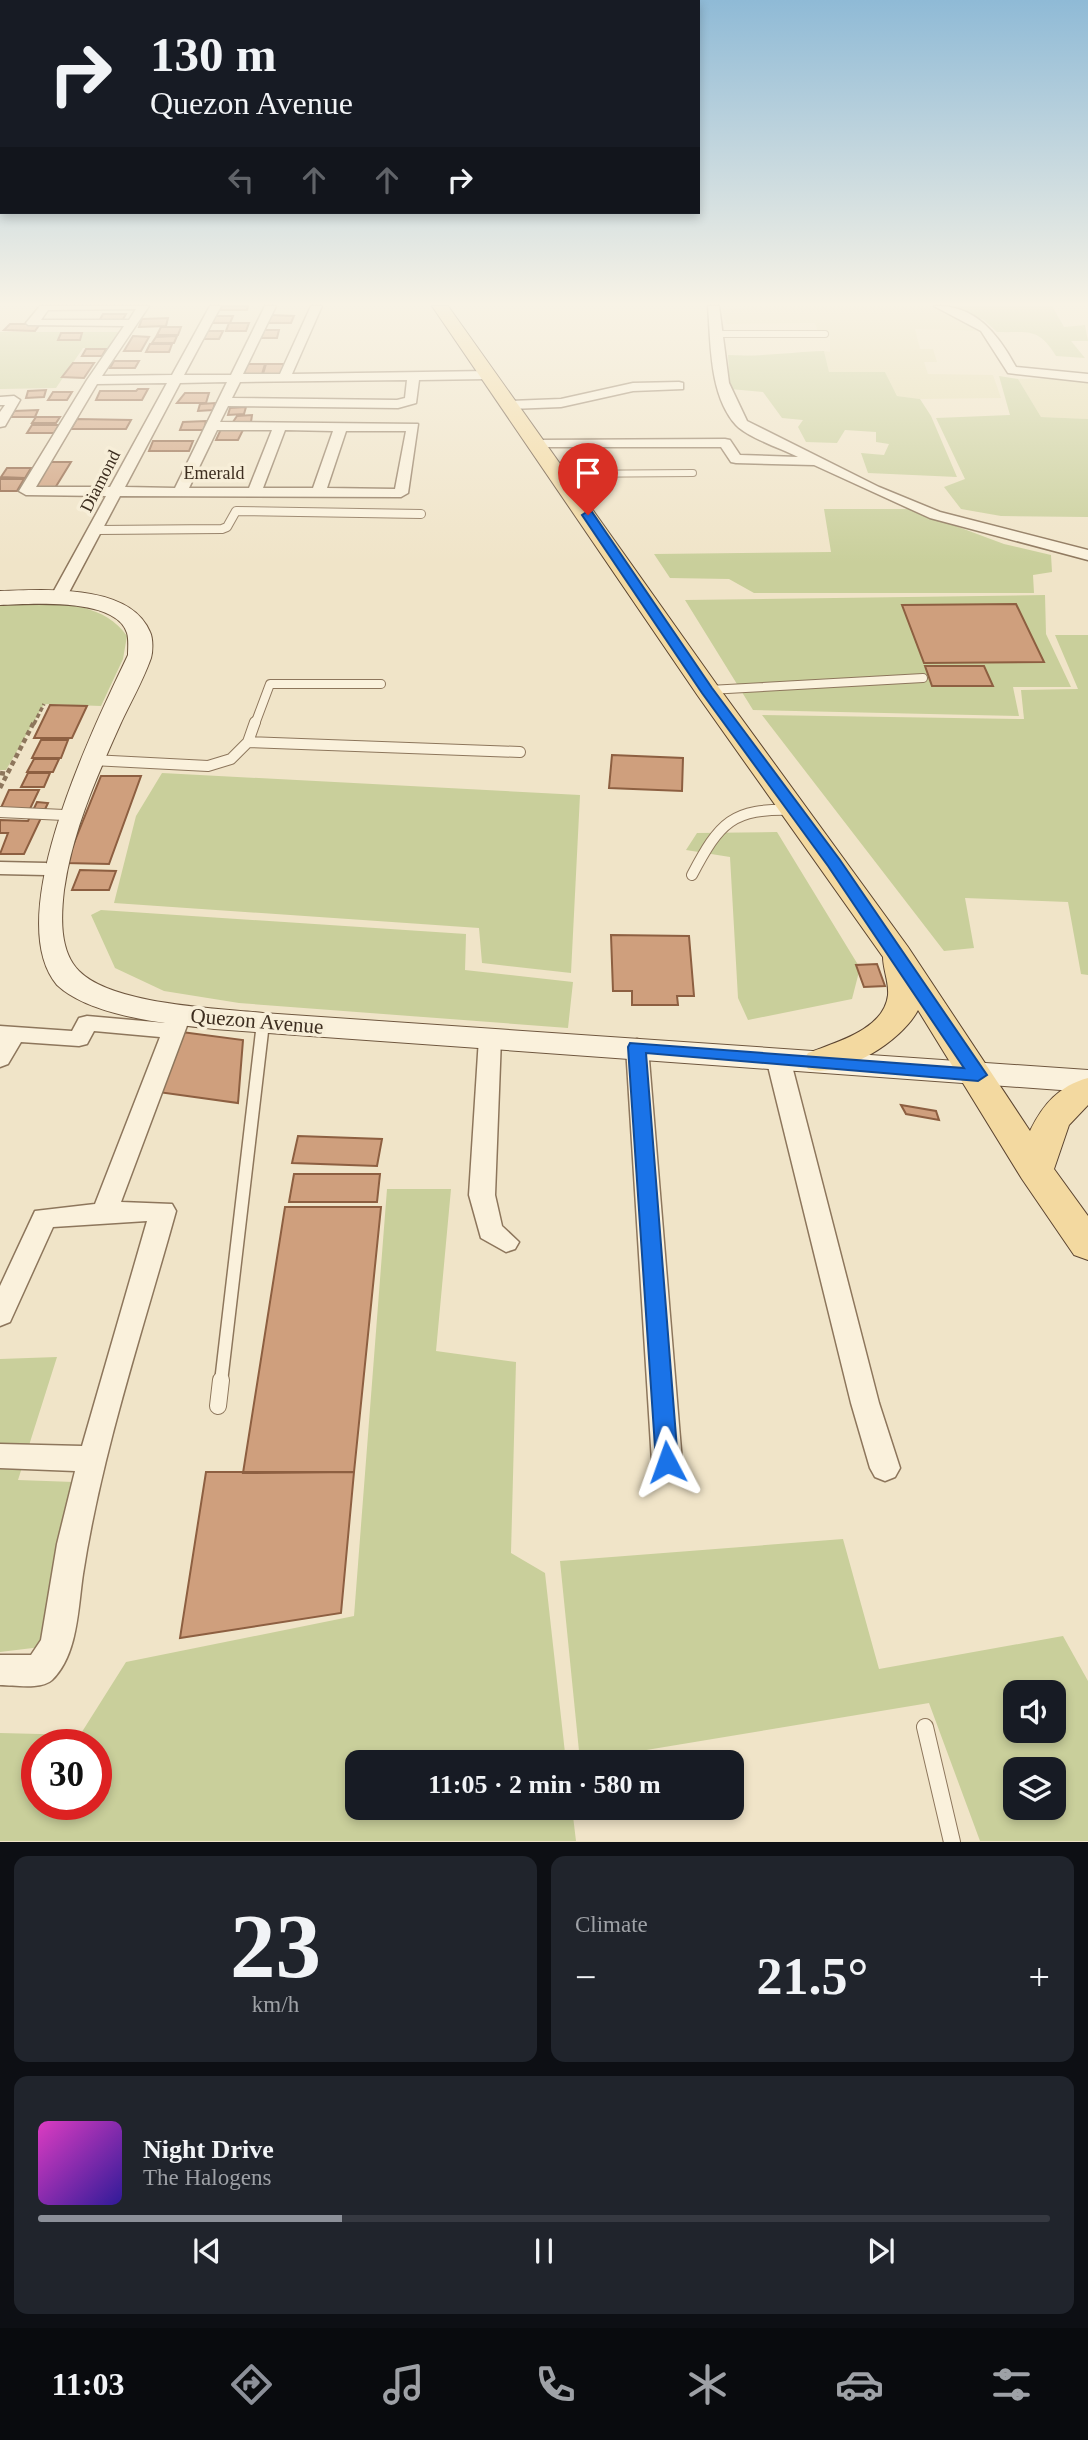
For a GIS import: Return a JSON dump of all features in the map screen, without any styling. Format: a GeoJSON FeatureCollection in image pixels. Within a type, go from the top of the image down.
{"type":"FeatureCollection","features":[{"type":"Feature","properties":{"kind":"main road"},"geometry":{"type":"LineString","coordinates":[[500,392],[707,690],[796,810],[897,954],[978,1075],[1035,1170],[1088,1245]]}},
{"type":"Feature","properties":{"kind":"main road","name":"Quezon Avenue"},"geometry":{"type":"LineString","coordinates":[[0,598],[58,598],[114,608],[131,617],[141,629],[143,639],[128,684],[64,815],[46,869],[41,899],[41,929],[48,952],[66,976],[101,995],[177,1023],[263,1023],[637,1047],[978,1075],[1088,1080]]}},
{"type":"Feature","properties":{"kind":"main road"},"geometry":{"type":"LineString","coordinates":[[820,1061],[860,1045],[883,1031],[898,1014],[906,994],[897,954]]}},
{"type":"Feature","properties":{"kind":"main road"},"geometry":{"type":"LineString","coordinates":[[1035,1170],[1048,1127],[1070,1102],[1088,1090]]}},
{"type":"Feature","properties":{"kind":"street","name":"Emerald"},"geometry":{"type":"LineString","coordinates":[[86,392],[26,491],[401,493],[413,427],[341,426]]}},
{"type":"Feature","properties":{"kind":"street","name":"Diamond"},"geometry":{"type":"LineString","coordinates":[[58,598],[97,530],[168,392]]}},
{"type":"Feature","properties":{"kind":"street"},"geometry":{"type":"LineString","coordinates":[[180,492],[227,392]]}},
{"type":"Feature","properties":{"kind":"street"},"geometry":{"type":"LineString","coordinates":[[223,402],[398,404],[411,400],[412,392]]}},
{"type":"Feature","properties":{"kind":"street"},"geometry":{"type":"LineString","coordinates":[[510,405],[561,402],[609,392]]}},
{"type":"Feature","properties":{"kind":"street"},"geometry":{"type":"LineString","coordinates":[[724,392],[732,412],[742,424],[819,463],[935,515],[1088,555]]}},
{"type":"Feature","properties":{"kind":"street"},"geometry":{"type":"LineString","coordinates":[[0,401],[14,401],[0,423]]}},
{"type":"Feature","properties":{"kind":"street"},"geometry":{"type":"LineString","coordinates":[[211,426],[341,426],[319,492]]}},
{"type":"Feature","properties":{"kind":"street"},"geometry":{"type":"LineString","coordinates":[[254,492],[280,426]]}},
{"type":"Feature","properties":{"kind":"street"},"geometry":{"type":"LineString","coordinates":[[538,444],[725,443],[736,459],[819,463]]}},
{"type":"Feature","properties":{"kind":"street"},"geometry":{"type":"LineString","coordinates":[[0,869],[46,869]]}},
{"type":"Feature","properties":{"kind":"street"},"geometry":{"type":"LineString","coordinates":[[0,1059],[7,1034],[79,1039],[87,1023],[177,1023],[105,1212]]}},
{"type":"Feature","properties":{"kind":"street"},"geometry":{"type":"LineString","coordinates":[[490,1038],[482,1195],[489,1231],[506,1242]]}},
{"type":"Feature","properties":{"kind":"street"},"geometry":{"type":"LineString","coordinates":[[637,1047],[667,1462]]}},
{"type":"Feature","properties":{"kind":"street"},"geometry":{"type":"LineString","coordinates":[[778,1058],[865,1402],[885,1468]]}},
{"type":"Feature","properties":{"kind":"street"},"geometry":{"type":"LineString","coordinates":[[0,1315],[44,1219],[105,1212],[163,1211],[93,1459],[72,1544],[56,1644],[40,1670],[0,1670]]}},
{"type":"Feature","properties":{"kind":"street"},"geometry":{"type":"LineString","coordinates":[[0,1456],[93,1459]]}},
{"type":"Feature","properties":{"kind":"lane"},"geometry":{"type":"LineString","coordinates":[[559,474],[693,473]]}},
{"type":"Feature","properties":{"kind":"lane"},"geometry":{"type":"LineString","coordinates":[[97,530],[222,529],[228,527],[236,511],[421,514]]}},
{"type":"Feature","properties":{"kind":"lane"},"geometry":{"type":"LineString","coordinates":[[707,690],[923,678]]}},
{"type":"Feature","properties":{"kind":"lane"},"geometry":{"type":"LineString","coordinates":[[89,760],[208,766],[226,763],[240,755],[248,742],[270,684],[381,684]]}},
{"type":"Feature","properties":{"kind":"lane"},"geometry":{"type":"LineString","coordinates":[[248,742],[520,752]]}},
{"type":"Feature","properties":{"kind":"lane"},"geometry":{"type":"LineString","coordinates":[[692,875],[707,846],[739,815],[758,809],[796,810]]}},
{"type":"Feature","properties":{"kind":"lane"},"geometry":{"type":"LineString","coordinates":[[0,812],[64,815]]}},
{"type":"Feature","properties":{"kind":"lane"},"geometry":{"type":"LineString","coordinates":[[218,1406],[263,1023]]}},
{"type":"Feature","properties":{"kind":"lane"},"geometry":{"type":"LineString","coordinates":[[925,1727],[952,1842]]}},
{"type":"Feature","properties":{"kind":"path"},"geometry":{"type":"LineString","coordinates":[[0,788],[44,704]]}},
{"type":"Feature","properties":{"kind":"path"},"geometry":{"type":"LineString","coordinates":[[0,773],[7,774]]}},
{"type":"Feature","properties":{"kind":"shaded area"},"geometry":{"type":"Polygon","coordinates":[[[895,392],[999,392],[1001,398],[920,399],[897,396],[895,392]]]}},
{"type":"Feature","properties":{"kind":"shaded area"},"geometry":{"type":"Polygon","coordinates":[[[1026,392],[1088,392],[1088,419],[1041,417],[1026,392]]]}},
{"type":"Feature","properties":{"kind":"green space"},"geometry":{"type":"Polygon","coordinates":[[[763,392],[895,392],[897,396],[920,399],[931,416],[957,477],[868,473],[861,453],[884,455],[889,444],[876,442],[876,432],[845,430],[837,443],[806,442],[798,427],[803,420],[782,418],[763,392]]]}},
{"type":"Feature","properties":{"kind":"green space"},"geometry":{"type":"Polygon","coordinates":[[[1004,392],[1026,392],[1041,417],[1088,419],[1088,517],[1001,516],[961,509],[944,487],[965,479],[936,418],[1010,415],[1004,392]]]}},
{"type":"Feature","properties":{"kind":"green space"},"geometry":{"type":"Polygon","coordinates":[[[824,509],[910,509],[1004,544],[1051,555],[1052,572],[1033,575],[1034,593],[754,593],[729,579],[670,578],[654,554],[831,552],[824,509]]]}},
{"type":"Feature","properties":{"kind":"green space"},"geometry":{"type":"Polygon","coordinates":[[[1045,595],[1046,634],[1071,687],[1013,687],[1019,716],[753,710],[685,600],[1045,595]]]}},
{"type":"Feature","properties":{"kind":"green space"},"geometry":{"type":"Polygon","coordinates":[[[0,603],[70,605],[86,609],[116,623],[127,636],[123,659],[101,706],[44,704],[6,770],[0,770],[0,603]]]}},
{"type":"Feature","properties":{"kind":"green space"},"geometry":{"type":"Polygon","coordinates":[[[1055,635],[1088,635],[1088,975],[1081,974],[1068,902],[965,898],[974,948],[944,951],[762,715],[1024,719],[1021,690],[1078,689],[1055,635]]]}},
{"type":"Feature","properties":{"kind":"green space"},"geometry":{"type":"Polygon","coordinates":[[[162,773],[580,795],[571,973],[482,963],[479,928],[114,903],[136,816],[162,773]]]}},
{"type":"Feature","properties":{"kind":"green space"},"geometry":{"type":"Polygon","coordinates":[[[777,832],[860,968],[852,999],[748,1020],[738,998],[730,857],[686,850],[697,833],[777,832]]]}},
{"type":"Feature","properties":{"kind":"green space"},"geometry":{"type":"Polygon","coordinates":[[[101,910],[466,934],[465,970],[573,982],[568,1028],[239,1003],[164,991],[115,968],[91,915],[101,910]]]}},
{"type":"Feature","properties":{"kind":"green space"},"geometry":{"type":"Polygon","coordinates":[[[387,1189],[451,1189],[436,1351],[516,1362],[511,1553],[545,1573],[565,1750],[345,1750],[345,1820],[573,1820],[576,1841],[0,1841],[0,1733],[21,1734],[21,1820],[112,1820],[112,1729],[84,1729],[126,1662],[354,1616],[387,1189]]]}},
{"type":"Feature","properties":{"kind":"green space"},"geometry":{"type":"Polygon","coordinates":[[[57,1357],[18,1480],[74,1482],[41,1647],[0,1652],[0,1359],[57,1357]]]}},
{"type":"Feature","properties":{"kind":"green space"},"geometry":{"type":"Polygon","coordinates":[[[843,1539],[879,1669],[1063,1636],[1088,1681],[1088,1841],[980,1841],[929,1703],[646,1750],[579,1750],[560,1561],[843,1539]]]}},
{"type":"Feature","properties":{"kind":"building"},"geometry":{"type":"Polygon","coordinates":[[[28,392],[45,392],[44,397],[26,398],[28,392]]]}},
{"type":"Feature","properties":{"kind":"building"},"geometry":{"type":"Polygon","coordinates":[[[53,392],[72,392],[67,400],[48,400],[53,392]]]}},
{"type":"Feature","properties":{"kind":"building"},"geometry":{"type":"Polygon","coordinates":[[[100,392],[146,392],[142,400],[96,400],[100,392]]]}},
{"type":"Feature","properties":{"kind":"building"},"geometry":{"type":"Polygon","coordinates":[[[185,393],[209,393],[206,403],[177,403],[185,393]]]}},
{"type":"Feature","properties":{"kind":"building"},"geometry":{"type":"Polygon","coordinates":[[[215,403],[213,410],[198,411],[200,404],[215,403]]]}},
{"type":"Feature","properties":{"kind":"building"},"geometry":{"type":"Polygon","coordinates":[[[246,407],[244,414],[228,415],[230,408],[246,407]]]}},
{"type":"Feature","properties":{"kind":"building"},"geometry":{"type":"Polygon","coordinates":[[[38,410],[35,417],[11,417],[14,411],[38,410]]]}},
{"type":"Feature","properties":{"kind":"building"},"geometry":{"type":"Polygon","coordinates":[[[252,415],[251,422],[233,422],[237,416],[252,415]]]}},
{"type":"Feature","properties":{"kind":"building"},"geometry":{"type":"Polygon","coordinates":[[[36,417],[60,417],[56,423],[32,423],[36,417]]]}},
{"type":"Feature","properties":{"kind":"building"},"geometry":{"type":"Polygon","coordinates":[[[77,419],[131,420],[126,429],[71,429],[77,419]]]}},
{"type":"Feature","properties":{"kind":"building"},"geometry":{"type":"Polygon","coordinates":[[[206,421],[204,430],[180,430],[183,422],[206,421]]]}},
{"type":"Feature","properties":{"kind":"building"},"geometry":{"type":"Polygon","coordinates":[[[32,425],[59,425],[54,433],[27,433],[32,425]]]}},
{"type":"Feature","properties":{"kind":"building"},"geometry":{"type":"Polygon","coordinates":[[[221,429],[243,430],[238,440],[216,440],[221,429]]]}},
{"type":"Feature","properties":{"kind":"building"},"geometry":{"type":"Polygon","coordinates":[[[153,441],[193,441],[189,451],[149,451],[153,441]]]}},
{"type":"Feature","properties":{"kind":"building"},"geometry":{"type":"Polygon","coordinates":[[[48,462],[71,462],[55,488],[32,488],[48,462]]]}},
{"type":"Feature","properties":{"kind":"building"},"geometry":{"type":"Polygon","coordinates":[[[7,468],[31,468],[25,478],[1,477],[7,468]]]}},
{"type":"Feature","properties":{"kind":"building"},"geometry":{"type":"Polygon","coordinates":[[[0,479],[24,479],[17,491],[0,491],[0,479]]]}},
{"type":"Feature","properties":{"kind":"building"},"geometry":{"type":"Polygon","coordinates":[[[1016,604],[1044,662],[924,663],[902,605],[1016,604]]]}},
{"type":"Feature","properties":{"kind":"building"},"geometry":{"type":"Polygon","coordinates":[[[925,666],[984,666],[993,686],[932,686],[925,666]]]}},
{"type":"Feature","properties":{"kind":"building"},"geometry":{"type":"Polygon","coordinates":[[[50,705],[87,706],[72,738],[34,738],[50,705]]]}},
{"type":"Feature","properties":{"kind":"building"},"geometry":{"type":"Polygon","coordinates":[[[41,740],[68,740],[61,758],[32,758],[41,740]]]}},
{"type":"Feature","properties":{"kind":"building"},"geometry":{"type":"Polygon","coordinates":[[[612,755],[683,758],[682,791],[609,788],[612,755]]]}},
{"type":"Feature","properties":{"kind":"building"},"geometry":{"type":"Polygon","coordinates":[[[34,759],[59,759],[53,772],[27,772],[34,759]]]}},
{"type":"Feature","properties":{"kind":"building"},"geometry":{"type":"Polygon","coordinates":[[[28,773],[50,773],[44,787],[21,787],[28,773]]]}},
{"type":"Feature","properties":{"kind":"building"},"geometry":{"type":"Polygon","coordinates":[[[101,776],[141,776],[109,864],[66,863],[101,776]]]}},
{"type":"Feature","properties":{"kind":"building"},"geometry":{"type":"Polygon","coordinates":[[[9,790],[39,790],[29,811],[0,810],[9,790]]]}},
{"type":"Feature","properties":{"kind":"building"},"geometry":{"type":"Polygon","coordinates":[[[37,802],[48,803],[24,854],[0,854],[8,833],[0,833],[0,820],[28,821],[37,802]]]}},
{"type":"Feature","properties":{"kind":"building"},"geometry":{"type":"Polygon","coordinates":[[[80,870],[116,871],[109,890],[72,890],[80,870]]]}},
{"type":"Feature","properties":{"kind":"building"},"geometry":{"type":"Polygon","coordinates":[[[611,935],[689,936],[694,996],[677,996],[678,1005],[632,1005],[632,991],[613,991],[611,935]]]}},
{"type":"Feature","properties":{"kind":"building"},"geometry":{"type":"Polygon","coordinates":[[[877,964],[885,986],[864,987],[856,965],[877,964]]]}},
{"type":"Feature","properties":{"kind":"building"},"geometry":{"type":"Polygon","coordinates":[[[174,1031],[243,1040],[238,1103],[151,1091],[174,1031]]]}},
{"type":"Feature","properties":{"kind":"building"},"geometry":{"type":"Polygon","coordinates":[[[901,1105],[936,1111],[939,1120],[906,1114],[901,1105]]]}},
{"type":"Feature","properties":{"kind":"building"},"geometry":{"type":"Polygon","coordinates":[[[298,1136],[382,1139],[377,1166],[292,1163],[298,1136]]]}},
{"type":"Feature","properties":{"kind":"building"},"geometry":{"type":"Polygon","coordinates":[[[294,1174],[380,1174],[377,1202],[289,1202],[294,1174]]]}},
{"type":"Feature","properties":{"kind":"building"},"geometry":{"type":"Polygon","coordinates":[[[285,1207],[381,1207],[354,1472],[243,1473],[285,1207]]]}},
{"type":"Feature","properties":{"kind":"building"},"geometry":{"type":"Polygon","coordinates":[[[206,1472],[354,1472],[341,1613],[180,1638],[206,1472]]]}},
{"type":"Feature","properties":{"kind":"route"},"geometry":{"type":"LineString","coordinates":[[588,515],[707,690],[834,863],[978,1075],[637,1047],[667,1462]]}}]}
